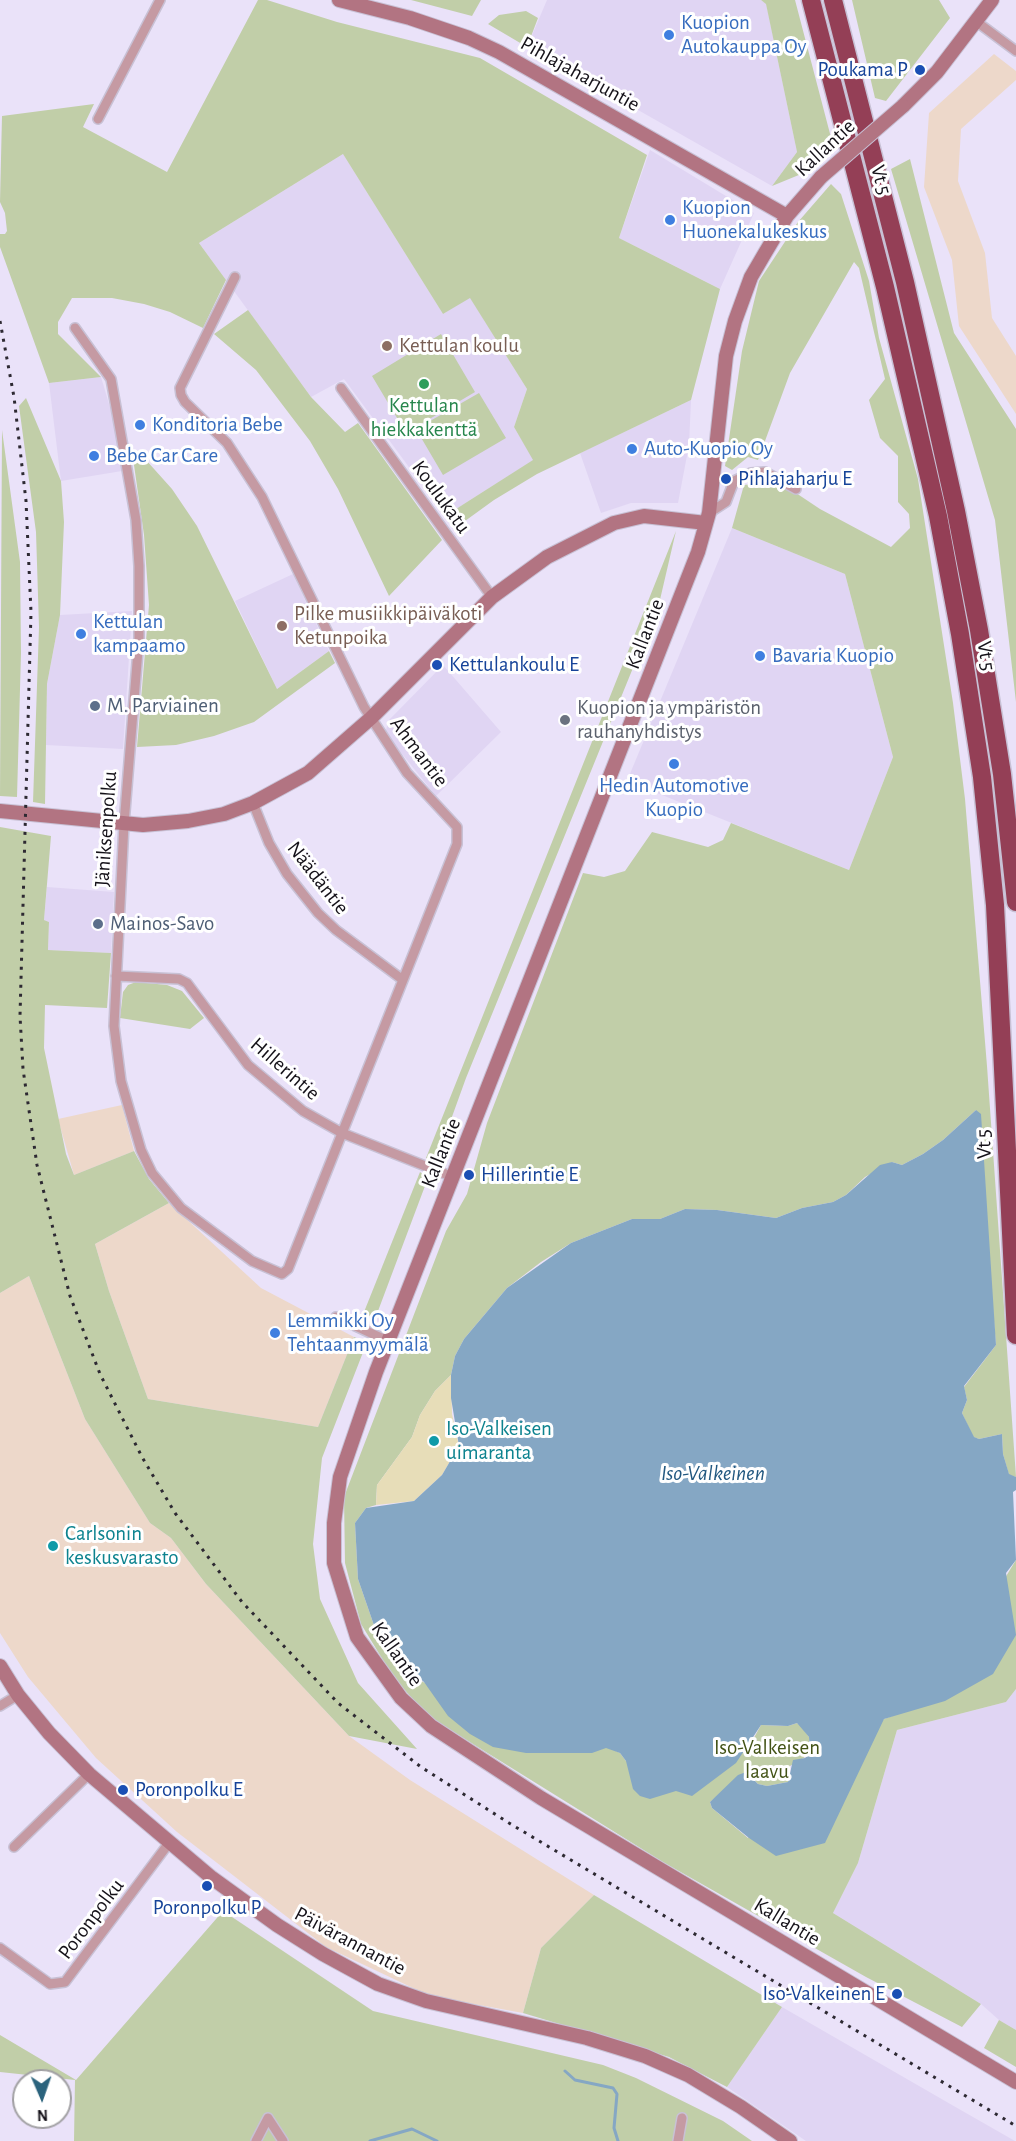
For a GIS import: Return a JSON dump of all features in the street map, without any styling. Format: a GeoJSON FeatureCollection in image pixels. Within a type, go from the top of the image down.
{"type":"FeatureCollection","features":[{"type":"Feature","properties":{"kind":"highway","name":"Vt 5"},"geometry":{"type":"LineString","coordinates":[[811,0],[885,287],[938,516],[960,634],[982,777],[994,905],[1016,1335]]}},
{"type":"Feature","properties":{"kind":"highway","name":"Vt 5"},"geometry":{"type":"LineString","coordinates":[[832,0],[905,282],[956,511],[979,630],[1000,763],[1016,902]]}},
{"type":"Feature","properties":{"kind":"main road","name":"Pihlajaharjuntie"},"geometry":{"type":"LineString","coordinates":[[339,0],[410,18],[469,38],[499,52],[788,216]]}},
{"type":"Feature","properties":{"kind":"main road","name":"Kallantie"},"geometry":{"type":"LineString","coordinates":[[992,0],[938,72],[903,106],[821,177],[788,216],[751,277],[735,321],[726,356],[707,518],[698,552],[645,692],[388,1341],[340,1477],[334,1523],[334,1563],[357,1637],[401,1698],[431,1726],[502,1774],[1016,2082]]}},
{"type":"Feature","properties":{"kind":"main road"},"geometry":{"type":"LineString","coordinates":[[0,812],[124,824],[188,821],[224,814],[253,803],[308,773],[371,718],[492,597],[547,557],[614,523],[644,516],[707,518]]}},
{"type":"Feature","properties":{"kind":"main road","name":"Päivärannantie"},"geometry":{"type":"LineString","coordinates":[[0,1666],[18,1695],[49,1733],[89,1774],[169,1843],[277,1925],[378,1984],[426,2001],[586,2038],[645,2056],[688,2075],[741,2107],[772,2135],[790,2141]]}},
{"type":"Feature","properties":{"kind":"street"},"geometry":{"type":"LineString","coordinates":[[98,119],[160,0]]}},
{"type":"Feature","properties":{"kind":"street"},"geometry":{"type":"LineString","coordinates":[[977,22],[1016,51]]}},
{"type":"Feature","properties":{"kind":"street","name":"Ahmantie"},"geometry":{"type":"LineString","coordinates":[[235,277],[180,388],[181,395],[185,402],[227,443],[262,497],[371,718],[407,773],[457,827],[457,844],[404,980],[288,1269],[282,1274]]}},
{"type":"Feature","properties":{"kind":"street","name":"Jäniksenpolku"},"geometry":{"type":"LineString","coordinates":[[75,328],[111,379],[136,520],[139,566],[138,638],[124,824],[114,1026],[121,1081],[141,1150],[152,1173],[181,1208],[252,1261],[282,1274]]}},
{"type":"Feature","properties":{"kind":"street","name":"Koulukatu"},"geometry":{"type":"LineString","coordinates":[[341,388],[492,597]]}},
{"type":"Feature","properties":{"kind":"street"},"geometry":{"type":"LineString","coordinates":[[707,518],[726,502],[734,482],[751,473],[765,472],[796,489]]}},
{"type":"Feature","properties":{"kind":"street","name":"Näädäntie"},"geometry":{"type":"LineString","coordinates":[[253,803],[269,843],[287,874],[318,913],[336,930],[404,980]]}},
{"type":"Feature","properties":{"kind":"street","name":"Hillerintie"},"geometry":{"type":"LineString","coordinates":[[116,976],[179,979],[187,983],[248,1065],[303,1111],[342,1133],[453,1177]]}},
{"type":"Feature","properties":{"kind":"street"},"geometry":{"type":"LineString","coordinates":[[336,1317],[388,1341]]}},
{"type":"Feature","properties":{"kind":"street"},"geometry":{"type":"LineString","coordinates":[[0,1706],[18,1695]]}},
{"type":"Feature","properties":{"kind":"street"},"geometry":{"type":"LineString","coordinates":[[14,1847],[89,1774]]}},
{"type":"Feature","properties":{"kind":"street","name":"Poronpolku"},"geometry":{"type":"LineString","coordinates":[[0,1948],[50,1984],[65,1982],[169,1843]]}},
{"type":"Feature","properties":{"kind":"street"},"geometry":{"type":"LineString","coordinates":[[256,2141],[268,2118],[283,2141]]}},
{"type":"Feature","properties":{"kind":"street"},"geometry":{"type":"LineString","coordinates":[[678,2141],[682,2118]]}},
{"type":"Feature","properties":{"kind":"shaded area"},"geometry":{"type":"Polygon","coordinates":[[[547,0],[761,0],[766,3],[797,152],[772,186],[527,47],[547,0]]]}},
{"type":"Feature","properties":{"kind":"shaded area"},"geometry":{"type":"Polygon","coordinates":[[[994,54],[1016,71],[1016,80],[961,129],[958,181],[985,253],[992,318],[1016,356],[1016,414],[959,326],[952,260],[924,187],[929,113],[994,54]]]}},
{"type":"Feature","properties":{"kind":"shaded area"},"geometry":{"type":"Polygon","coordinates":[[[650,150],[754,213],[720,289],[619,238],[650,150]]]}},
{"type":"Feature","properties":{"kind":"shaded area","name":"Kettulan koulu"},"geometry":{"type":"Polygon","coordinates":[[[343,154],[443,314],[470,297],[527,389],[514,427],[534,460],[445,516],[344,379],[311,397],[199,243],[343,154]]]}},
{"type":"Feature","properties":{"kind":"shaded area"},"geometry":{"type":"Polygon","coordinates":[[[101,377],[115,424],[122,471],[61,481],[49,383],[101,377]]]}},
{"type":"Feature","properties":{"kind":"shaded area"},"geometry":{"type":"Polygon","coordinates":[[[691,400],[689,445],[678,503],[631,503],[601,513],[580,453],[691,400]]]}},
{"type":"Feature","properties":{"kind":"shaded area"},"geometry":{"type":"Polygon","coordinates":[[[732,528],[845,574],[893,757],[849,870],[627,781],[732,528]]]}},
{"type":"Feature","properties":{"kind":"shaded area","name":"Pilke musiikkipäiväkoti Ketunpoika"},"geometry":{"type":"Polygon","coordinates":[[[293,574],[329,651],[277,689],[235,601],[293,574]]]}},
{"type":"Feature","properties":{"kind":"shaded area"},"geometry":{"type":"Polygon","coordinates":[[[132,611],[123,749],[46,745],[47,684],[60,615],[132,611]]]}},
{"type":"Feature","properties":{"kind":"shaded area"},"geometry":{"type":"Polygon","coordinates":[[[443,665],[501,732],[436,796],[385,733],[389,720],[443,665]]]}},
{"type":"Feature","properties":{"kind":"shaded area"},"geometry":{"type":"Polygon","coordinates":[[[47,887],[114,892],[111,953],[48,950],[49,922],[44,920],[47,887]]]}},
{"type":"Feature","properties":{"kind":"shaded area"},"geometry":{"type":"Polygon","coordinates":[[[122,1105],[134,1151],[74,1175],[58,1119],[122,1105]]]}},
{"type":"Feature","properties":{"kind":"shaded area"},"geometry":{"type":"Polygon","coordinates":[[[169,1203],[261,1288],[354,1337],[318,1427],[148,1399],[109,1291],[95,1244],[169,1203]]]}},
{"type":"Feature","properties":{"kind":"shaded area"},"geometry":{"type":"Polygon","coordinates":[[[29,1276],[85,1419],[150,1523],[171,1538],[206,1584],[349,1736],[410,1780],[594,1895],[541,1948],[523,2013],[430,1996],[326,1947],[177,1832],[96,1758],[28,1677],[0,1633],[0,1293],[29,1276]]]}},
{"type":"Feature","properties":{"kind":"shaded area"},"geometry":{"type":"Polygon","coordinates":[[[1016,1689],[1016,2030],[999,2020],[981,2004],[833,1913],[858,1863],[897,1730],[1006,1702],[1016,1689]]]}},
{"type":"Feature","properties":{"kind":"shaded area"},"geometry":{"type":"Polygon","coordinates":[[[782,2007],[1015,2141],[806,2141],[727,2087],[782,2007]]]}},
{"type":"Feature","properties":{"kind":"green space"},"geometry":{"type":"Polygon","coordinates":[[[258,0],[267,0],[337,22],[480,58],[647,155],[619,238],[720,289],[691,400],[537,474],[494,500],[454,529],[445,516],[533,460],[514,427],[527,389],[470,298],[443,314],[343,154],[199,243],[226,280],[203,328],[170,312],[144,304],[112,298],[72,298],[58,322],[58,334],[101,377],[49,383],[0,247],[0,234],[5,234],[7,231],[5,213],[0,202],[2,116],[94,104],[83,127],[167,172],[258,0]]]}},
{"type":"Feature","properties":{"kind":"green space"},"geometry":{"type":"Polygon","coordinates":[[[411,0],[481,0],[472,16],[411,0]]]}},
{"type":"Feature","properties":{"kind":"green space"},"geometry":{"type":"Polygon","coordinates":[[[761,0],[795,0],[834,149],[811,170],[772,186],[797,152],[766,4],[761,0]]]}},
{"type":"Feature","properties":{"kind":"green space"},"geometry":{"type":"Polygon","coordinates":[[[852,0],[939,0],[950,18],[886,101],[875,98],[852,0]]]}},
{"type":"Feature","properties":{"kind":"green space"},"geometry":{"type":"Polygon","coordinates":[[[526,11],[538,18],[527,47],[488,24],[499,15],[526,11]]]}},
{"type":"Feature","properties":{"kind":"green space"},"geometry":{"type":"Polygon","coordinates":[[[910,159],[954,333],[1016,429],[1016,702],[995,520],[891,169],[910,159]]]}},
{"type":"Feature","properties":{"kind":"green space","name":"Iso-Valkeisen laavu"},"geometry":{"type":"Polygon","coordinates":[[[831,184],[841,194],[869,281],[879,338],[918,479],[953,703],[965,799],[987,1066],[1016,1477],[1009,1475],[1003,1454],[1002,1434],[979,1439],[973,1437],[962,1413],[967,1400],[964,1387],[996,1345],[976,1110],[943,1140],[923,1154],[902,1165],[892,1162],[865,1177],[846,1195],[833,1202],[802,1208],[776,1218],[717,1210],[685,1209],[660,1219],[632,1219],[571,1243],[541,1262],[507,1288],[464,1339],[455,1356],[451,1375],[435,1391],[420,1415],[412,1437],[377,1485],[376,1505],[366,1508],[355,1523],[358,1579],[377,1634],[388,1650],[423,1682],[612,1749],[620,1753],[626,1761],[750,1745],[761,1725],[788,1726],[797,1723],[809,1737],[810,1754],[790,1766],[788,1782],[767,1786],[758,1784],[746,1772],[710,1802],[712,1808],[748,1838],[780,1794],[884,1719],[903,1712],[952,1665],[1016,1560],[1016,1689],[1006,1702],[897,1730],[858,1863],[833,1913],[981,2004],[962,2027],[866,1977],[663,1862],[428,1716],[394,1678],[361,1624],[345,1563],[344,1497],[446,1231],[467,1194],[487,1123],[583,873],[604,877],[625,871],[652,832],[708,847],[723,840],[731,823],[849,870],[893,757],[845,574],[732,528],[744,485],[778,481],[820,509],[891,547],[910,528],[909,514],[898,502],[898,456],[880,438],[869,400],[885,379],[859,268],[854,262],[790,373],[758,460],[748,457],[732,470],[725,466],[742,351],[759,281],[798,222],[831,184]]]}},
{"type":"Feature","properties":{"kind":"green space"},"geometry":{"type":"Polygon","coordinates":[[[248,310],[311,397],[345,432],[358,423],[442,540],[389,596],[338,489],[310,441],[256,370],[214,334],[248,310]]]}},
{"type":"Feature","properties":{"kind":"green space","name":"Kettulan hiekkakenttä"},"geometry":{"type":"Polygon","coordinates":[[[441,334],[475,392],[406,433],[372,376],[441,334]]]}},
{"type":"Feature","properties":{"kind":"green space"},"geometry":{"type":"Polygon","coordinates":[[[479,393],[506,438],[443,475],[416,429],[479,393]]]}},
{"type":"Feature","properties":{"kind":"green space"},"geometry":{"type":"Polygon","coordinates":[[[26,398],[61,481],[64,522],[60,615],[47,684],[45,804],[33,802],[39,627],[36,532],[19,406],[26,398]]]}},
{"type":"Feature","properties":{"kind":"green space"},"geometry":{"type":"Polygon","coordinates":[[[2,430],[20,562],[21,653],[17,797],[0,796],[2,430]]]}},
{"type":"Feature","properties":{"kind":"green space"},"geometry":{"type":"Polygon","coordinates":[[[133,458],[146,460],[172,489],[197,526],[277,689],[329,651],[335,663],[254,722],[214,736],[176,745],[137,747],[149,605],[144,535],[133,458]]]}},
{"type":"Feature","properties":{"kind":"green space"},"geometry":{"type":"Polygon","coordinates":[[[676,531],[659,604],[466,1078],[436,1161],[426,1158],[676,531]]]}},
{"type":"Feature","properties":{"kind":"green space"},"geometry":{"type":"Polygon","coordinates":[[[0,827],[51,836],[44,920],[49,922],[48,950],[111,953],[107,1008],[45,1005],[44,1048],[66,1154],[74,1175],[134,1151],[149,1179],[169,1203],[95,1244],[109,1291],[148,1399],[318,1427],[354,1337],[367,1342],[322,1458],[313,1544],[320,1599],[358,1683],[417,1749],[349,1736],[206,1584],[171,1538],[150,1523],[85,1419],[29,1276],[0,1293],[0,827]]]}},
{"type":"Feature","properties":{"kind":"green space"},"geometry":{"type":"Polygon","coordinates":[[[136,982],[167,985],[182,991],[204,1018],[190,1029],[120,1018],[123,992],[128,985],[136,982]]]}},
{"type":"Feature","properties":{"kind":"green space"},"geometry":{"type":"Polygon","coordinates":[[[420,1172],[428,1178],[375,1319],[364,1312],[420,1172]]]}},
{"type":"Feature","properties":{"kind":"green space"},"geometry":{"type":"Polygon","coordinates":[[[594,1895],[782,2007],[727,2087],[669,2057],[523,2013],[541,1948],[594,1895]]]}},
{"type":"Feature","properties":{"kind":"green space"},"geometry":{"type":"Polygon","coordinates":[[[223,1911],[373,2011],[603,2065],[636,2078],[723,2121],[752,2141],[74,2141],[75,2080],[72,2078],[76,2080],[223,1911]]]}},
{"type":"Feature","properties":{"kind":"green space"},"geometry":{"type":"Polygon","coordinates":[[[999,2020],[1016,2030],[1016,2067],[984,2048],[999,2020]]]}},
{"type":"Feature","properties":{"kind":"green space"},"geometry":{"type":"Polygon","coordinates":[[[0,2035],[57,2069],[12,2069],[12,2073],[0,2072],[0,2035]]]}},
{"type":"Feature","properties":{"kind":"sand","name":"Iso-Valkeisen uimaranta"},"geometry":{"type":"Polygon","coordinates":[[[451,1375],[452,1414],[459,1446],[442,1475],[414,1501],[376,1505],[377,1485],[412,1437],[420,1415],[435,1391],[451,1375]]]}},
{"type":"Feature","properties":{"kind":"water","name":"Iso-Valkeinen"},"geometry":{"type":"Polygon","coordinates":[[[976,1110],[981,1114],[996,1345],[964,1386],[967,1400],[962,1413],[974,1437],[979,1439],[1002,1434],[1003,1454],[1009,1474],[1016,1477],[1016,1490],[1013,1492],[1016,1560],[1006,1573],[1016,1635],[993,1674],[945,1701],[884,1719],[825,1843],[776,1856],[712,1808],[710,1802],[738,1775],[746,1772],[758,1784],[767,1786],[788,1782],[793,1760],[805,1758],[810,1754],[809,1737],[797,1723],[788,1726],[761,1725],[736,1763],[692,1796],[676,1791],[650,1799],[640,1796],[633,1789],[626,1761],[620,1753],[606,1748],[592,1753],[526,1753],[493,1747],[470,1734],[448,1716],[424,1682],[388,1650],[377,1634],[358,1579],[355,1523],[366,1508],[414,1501],[442,1475],[459,1446],[451,1398],[451,1375],[455,1356],[464,1339],[507,1288],[571,1243],[632,1219],[660,1219],[685,1209],[717,1210],[776,1218],[802,1208],[833,1202],[846,1195],[880,1165],[892,1162],[902,1165],[923,1154],[943,1140],[976,1110]]]}},
{"type":"Feature","properties":{"kind":"waterway"},"geometry":{"type":"LineString","coordinates":[[565,2071],[575,2080],[613,2088],[617,2094],[614,2128],[618,2141]]}},
{"type":"Feature","properties":{"kind":"waterway"},"geometry":{"type":"LineString","coordinates":[[370,2141],[412,2129],[437,2141]]}},
{"type":"Feature","properties":{"kind":"railway"},"geometry":{"type":"LineString","coordinates":[[0,321],[14,397],[26,501],[31,612],[20,1016],[23,1069],[37,1165],[70,1296],[100,1374],[142,1457],[175,1513],[242,1602],[338,1703],[421,1767],[509,1823],[1016,2126]]}},
{"type":"Feature","properties":{"kind":"place","name":"Kuopion Autokauppa Oy"},"geometry":{"type":"Point","coordinates":[669,35]}},
{"type":"Feature","properties":{"kind":"place","name":"Poukama P"},"geometry":{"type":"Point","coordinates":[920,70]}},
{"type":"Feature","properties":{"kind":"place","name":"Kuopion Huonekalukeskus"},"geometry":{"type":"Point","coordinates":[670,220]}},
{"type":"Feature","properties":{"kind":"place","name":"Kettulan koulu"},"geometry":{"type":"Point","coordinates":[387,346]}},
{"type":"Feature","properties":{"kind":"place","name":"Kettulan hiekkakenttä"},"geometry":{"type":"Point","coordinates":[424,384]}},
{"type":"Feature","properties":{"kind":"place","name":"Konditoria Bebe"},"geometry":{"type":"Point","coordinates":[140,425]}},
{"type":"Feature","properties":{"kind":"place","name":"Auto-Kuopio Oy"},"geometry":{"type":"Point","coordinates":[632,449]}},
{"type":"Feature","properties":{"kind":"place","name":"Bebe Car Care"},"geometry":{"type":"Point","coordinates":[94,456]}},
{"type":"Feature","properties":{"kind":"place","name":"Pihlajaharju E"},"geometry":{"type":"Point","coordinates":[726,479]}},
{"type":"Feature","properties":{"kind":"place","name":"Pilke musiikkipäiväkoti Ketunpoika"},"geometry":{"type":"Point","coordinates":[282,626]}},
{"type":"Feature","properties":{"kind":"place","name":"Kettulan kampaamo"},"geometry":{"type":"Point","coordinates":[81,634]}},
{"type":"Feature","properties":{"kind":"place","name":"Bavaria Kuopio"},"geometry":{"type":"Point","coordinates":[760,656]}},
{"type":"Feature","properties":{"kind":"place","name":"Kettulankoulu E"},"geometry":{"type":"Point","coordinates":[437,665]}},
{"type":"Feature","properties":{"kind":"place","name":"M. Parviainen"},"geometry":{"type":"Point","coordinates":[95,706]}},
{"type":"Feature","properties":{"kind":"place","name":"Kuopion ja ympäristön rauhanyhdistys"},"geometry":{"type":"Point","coordinates":[565,720]}},
{"type":"Feature","properties":{"kind":"place","name":"Hedin Automotive Kuopio"},"geometry":{"type":"Point","coordinates":[674,764]}},
{"type":"Feature","properties":{"kind":"place","name":"Mainos-Savo"},"geometry":{"type":"Point","coordinates":[98,924]}},
{"type":"Feature","properties":{"kind":"place","name":"Hillerintie E"},"geometry":{"type":"Point","coordinates":[469,1175]}},
{"type":"Feature","properties":{"kind":"place","name":"Lemmikki Oy Tehtaanmyymälä"},"geometry":{"type":"Point","coordinates":[275,1333]}},
{"type":"Feature","properties":{"kind":"place","name":"Iso-Valkeisen uimaranta"},"geometry":{"type":"Point","coordinates":[434,1441]}},
{"type":"Feature","properties":{"kind":"place","name":"Carlsonin keskusvarasto"},"geometry":{"type":"Point","coordinates":[53,1546]}},
{"type":"Feature","properties":{"kind":"place","name":"Poronpolku E"},"geometry":{"type":"Point","coordinates":[123,1790]}},
{"type":"Feature","properties":{"kind":"place","name":"Poronpolku P"},"geometry":{"type":"Point","coordinates":[207,1886]}},
{"type":"Feature","properties":{"kind":"place","name":"Iso-Valkeinen E"},"geometry":{"type":"Point","coordinates":[897,1994]}}]}
